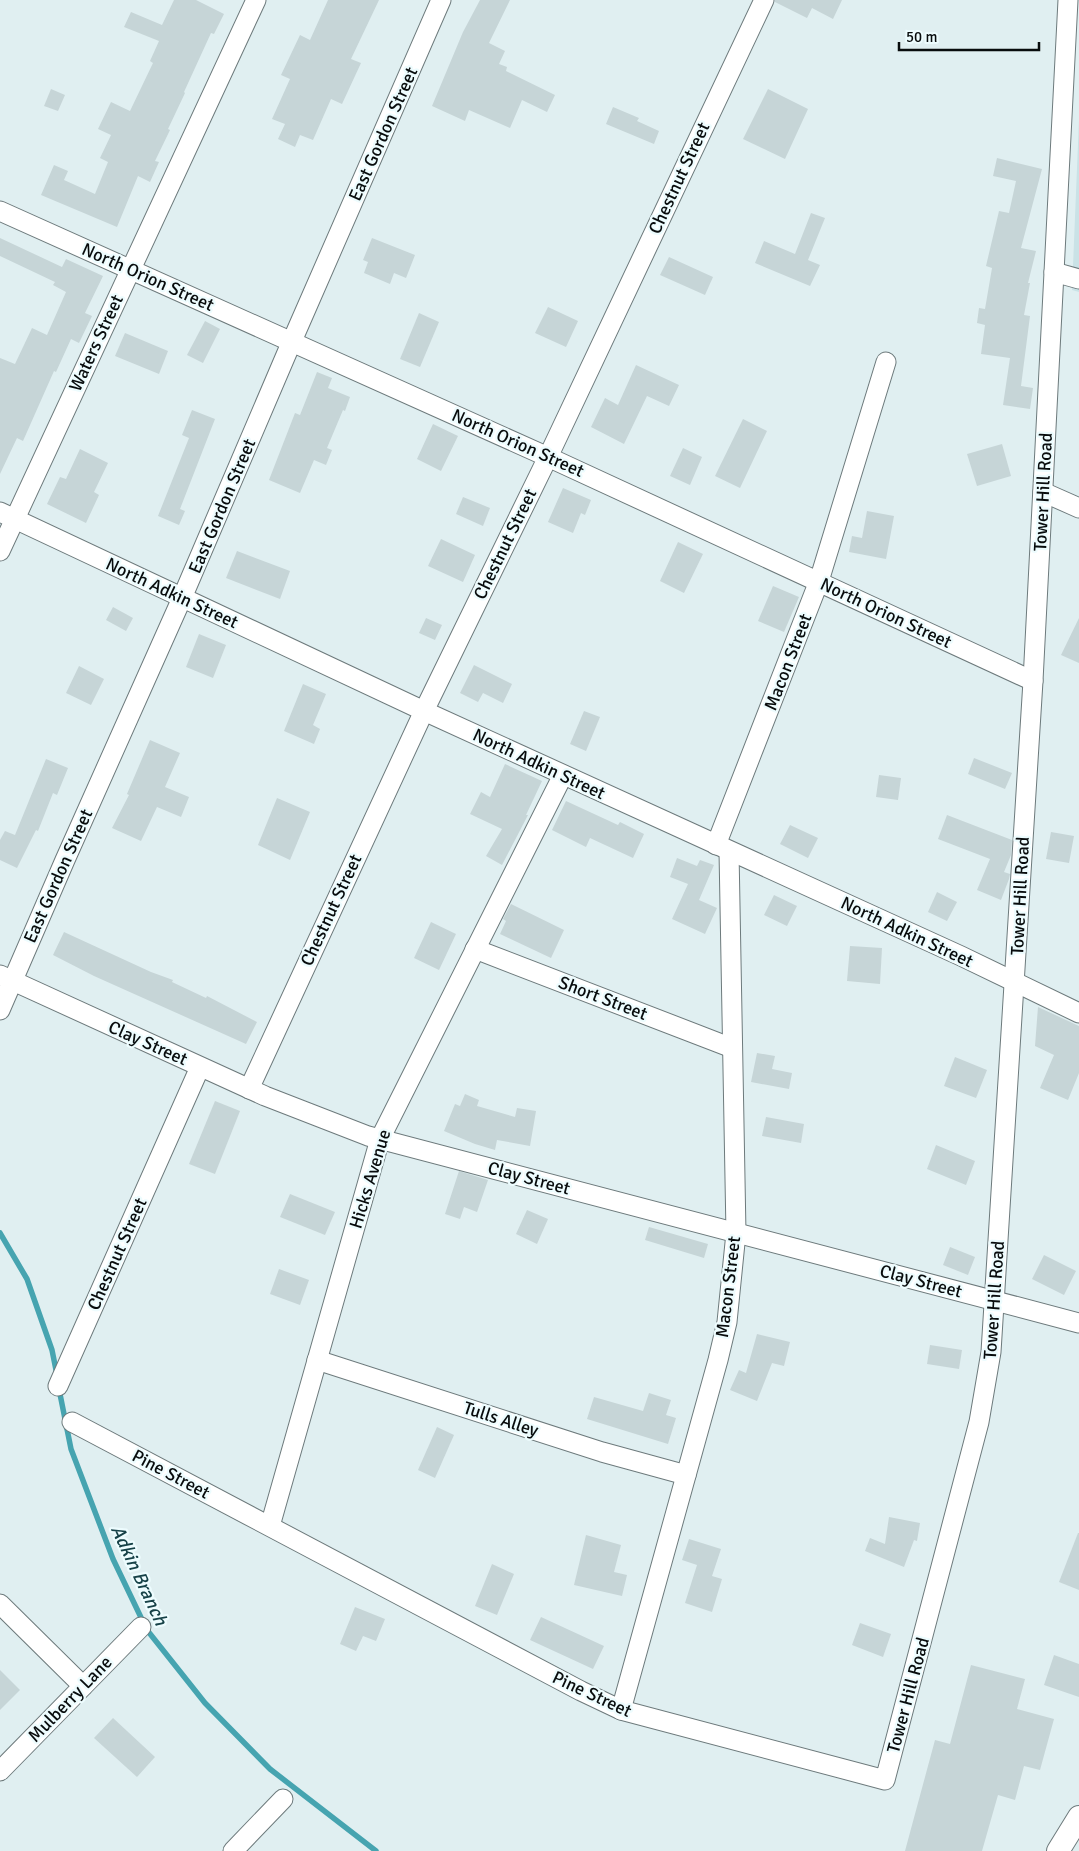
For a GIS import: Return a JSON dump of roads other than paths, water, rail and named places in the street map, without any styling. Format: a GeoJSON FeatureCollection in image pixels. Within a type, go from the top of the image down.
{"type":"FeatureCollection","features":[{"type":"Feature","properties":{"kind":"street","name":"Waters Street"},"geometry":{"type":"LineString","coordinates":[[0,551],[7,516],[130,270],[256,0]]}},
{"type":"Feature","properties":{"kind":"street","name":"East Gordon Street"},"geometry":{"type":"LineString","coordinates":[[0,1010],[6,978],[65,860],[182,598],[441,0]]}},
{"type":"Feature","properties":{"kind":"street","name":"Chestnut Street"},"geometry":{"type":"LineString","coordinates":[[249,1089],[424,711],[548,457],[764,0]]}},
{"type":"Feature","properties":{"kind":"street","name":"Tower Hill Road"},"geometry":{"type":"LineString","coordinates":[[885,1780],[979,1422],[991,1352],[1033,681],[1068,0]]}},
{"type":"Feature","properties":{"kind":"street","name":"North Orion Street"},"geometry":{"type":"LineString","coordinates":[[0,211],[548,457],[1033,681]]}},
{"type":"Feature","properties":{"kind":"street"},"geometry":{"type":"LineString","coordinates":[[1054,272],[1079,279]]}},
{"type":"Feature","properties":{"kind":"street","name":"Macon Street"},"geometry":{"type":"LineString","coordinates":[[621,1710],[727,1322],[736,1233],[732,1048],[722,848],[819,581],[886,362]]}},
{"type":"Feature","properties":{"kind":"street"},"geometry":{"type":"LineString","coordinates":[[1043,492],[1079,508]]}},
{"type":"Feature","properties":{"kind":"street","name":"North Adkin Street"},"geometry":{"type":"LineString","coordinates":[[7,516],[424,711],[1079,1013]]}},
{"type":"Feature","properties":{"kind":"street","name":"Hicks Avenue"},"geometry":{"type":"LineString","coordinates":[[270,1526],[380,1139],[563,775]]}},
{"type":"Feature","properties":{"kind":"street","name":"Short Street"},"geometry":{"type":"LineString","coordinates":[[475,949],[732,1048]]}},
{"type":"Feature","properties":{"kind":"street","name":"Clay Street"},"geometry":{"type":"LineString","coordinates":[[6,978],[249,1089],[380,1139],[1079,1323]]}},
{"type":"Feature","properties":{"kind":"street","name":"Chestnut Street"},"geometry":{"type":"LineString","coordinates":[[58,1386],[200,1067]]}},
{"type":"Feature","properties":{"kind":"street","name":"Tulls Alley"},"geometry":{"type":"LineString","coordinates":[[317,1360],[602,1452],[686,1475]]}},
{"type":"Feature","properties":{"kind":"street","name":"Pine Street"},"geometry":{"type":"LineString","coordinates":[[72,1422],[581,1691],[621,1710],[885,1780]]}},
{"type":"Feature","properties":{"kind":"street"},"geometry":{"type":"LineString","coordinates":[[0,1604],[83,1686]]}},
{"type":"Feature","properties":{"kind":"street","name":"Mulberry Lane"},"geometry":{"type":"LineString","coordinates":[[0,1771],[141,1627]]}},
{"type":"Feature","properties":{"kind":"street"},"geometry":{"type":"LineString","coordinates":[[233,1851],[282,1799]]}},
{"type":"Feature","properties":{"kind":"street"},"geometry":{"type":"LineString","coordinates":[[1058,1851],[1079,1818]]}},
{"type":"Feature","properties":{"kind":"waterway","name":"Adkin Branch"},"geometry":{"type":"LineString","coordinates":[[0,1233],[27,1279],[52,1350],[57,1375]]}},
{"type":"Feature","properties":{"kind":"waterway","name":"Adkin Branch"},"geometry":{"type":"LineString","coordinates":[[59,1389],[71,1449],[113,1559],[147,1630],[205,1703],[270,1769],[376,1851]]}}]}
